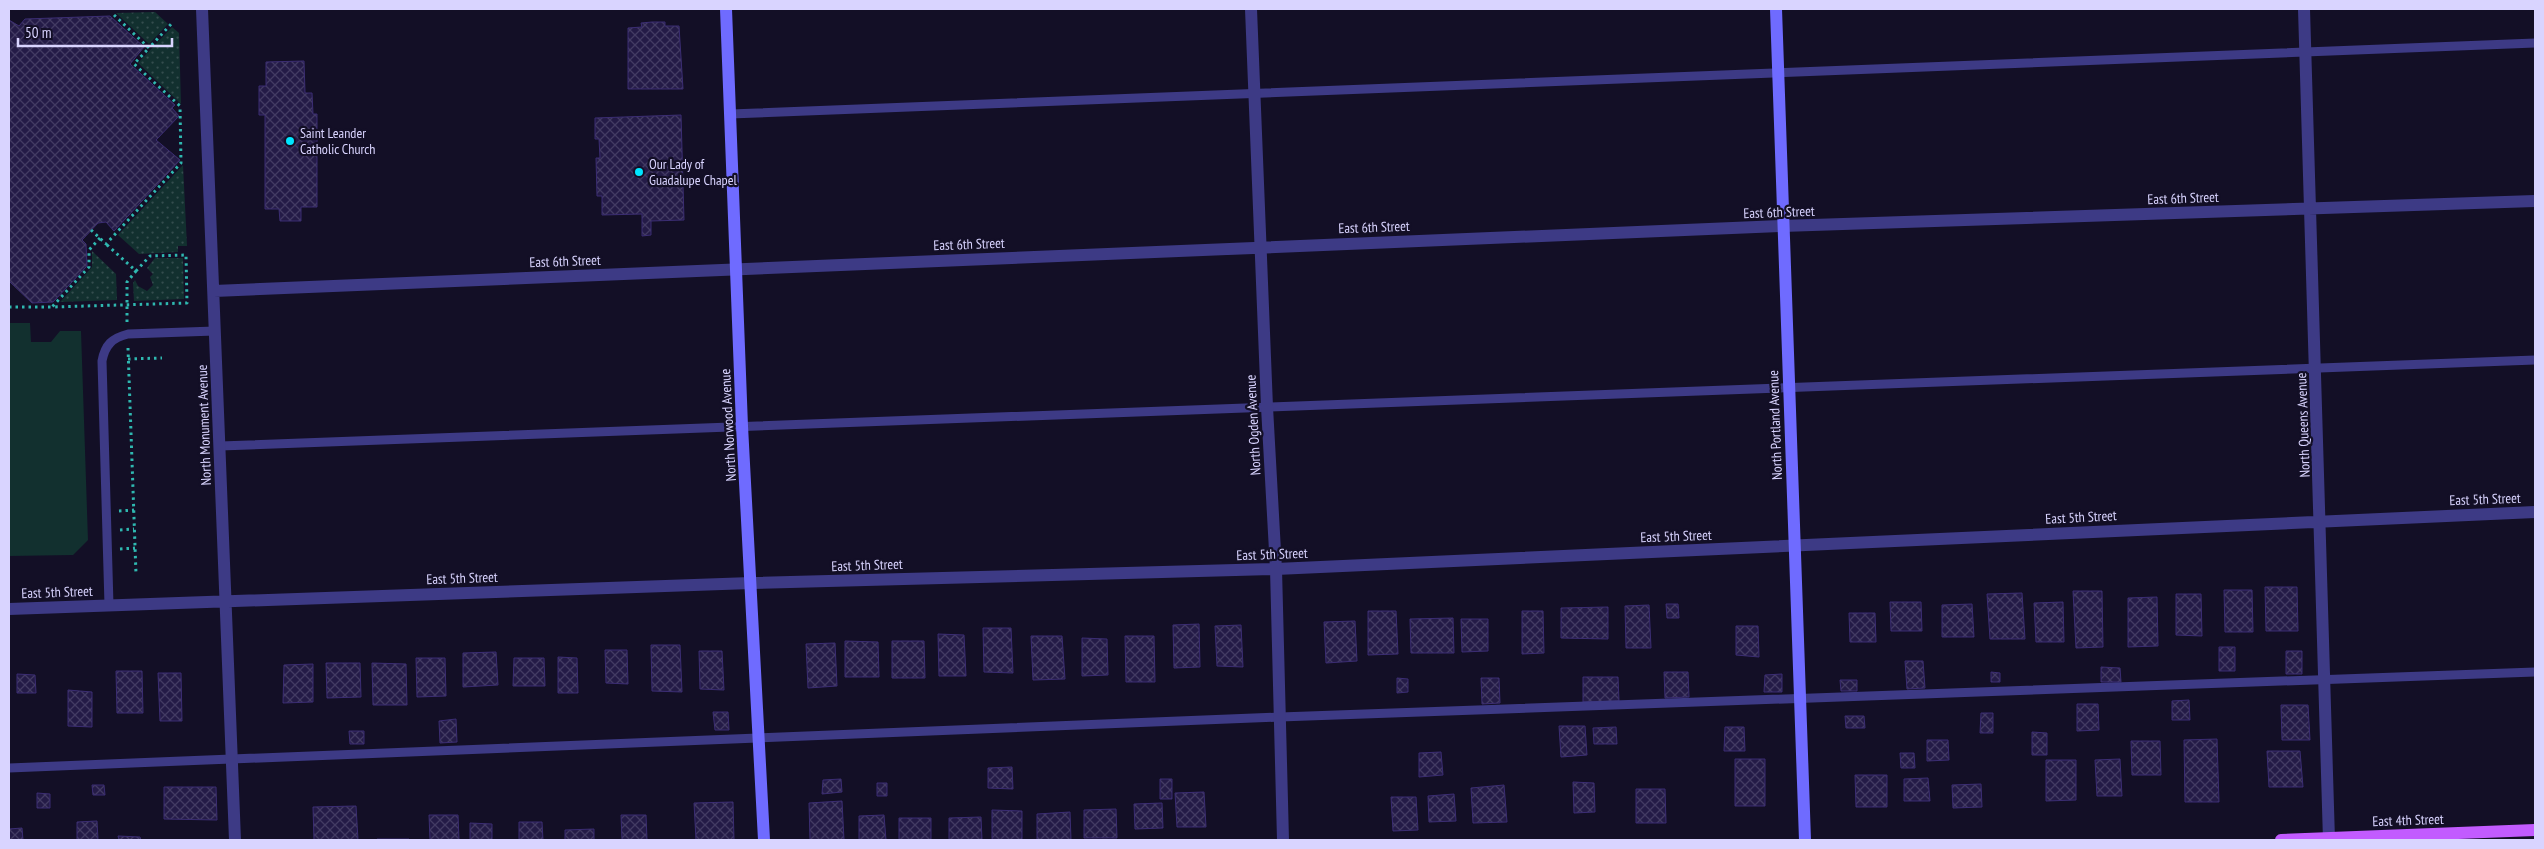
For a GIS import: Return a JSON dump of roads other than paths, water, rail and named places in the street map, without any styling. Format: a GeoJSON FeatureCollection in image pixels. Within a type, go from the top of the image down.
{"type":"FeatureCollection","features":[{"type":"Feature","properties":{"kind":"main road","name":"East 4th Street"},"geometry":{"type":"LineString","coordinates":[[2281,840],[2535,830]]}},
{"type":"Feature","properties":{"kind":"street","name":"North Monument Avenue"},"geometry":{"type":"LineString","coordinates":[[202,9],[235,840]]}},
{"type":"Feature","properties":{"kind":"street","name":"North Norwood Avenue"},"geometry":{"type":"LineString","coordinates":[[726,9],[742,426],[764,840]]}},
{"type":"Feature","properties":{"kind":"street","name":"North Ogden Avenue"},"geometry":{"type":"LineString","coordinates":[[1251,9],[1267,407],[1276,569],[1283,840]]}},
{"type":"Feature","properties":{"kind":"street","name":"North Portland Avenue"},"geometry":{"type":"LineString","coordinates":[[1776,9],[1782,226],[1805,840]]}},
{"type":"Feature","properties":{"kind":"street","name":"North Queens Avenue"},"geometry":{"type":"LineString","coordinates":[[2304,9],[2312,209],[2329,839]]}},
{"type":"Feature","properties":{"kind":"street","name":"East 6th Street"},"geometry":{"type":"LineString","coordinates":[[214,291],[1782,226],[2535,201]]}},
{"type":"Feature","properties":{"kind":"street","name":"East 5th Street"},"geometry":{"type":"LineString","coordinates":[[9,609],[751,583],[1276,569],[2535,512]]}},
{"type":"Feature","properties":{"kind":"lane"},"geometry":{"type":"LineString","coordinates":[[730,114],[2535,43]]}},
{"type":"Feature","properties":{"kind":"lane"},"geometry":{"type":"LineString","coordinates":[[108,605],[102,361],[104,350],[110,342],[128,334],[215,331]]}},
{"type":"Feature","properties":{"kind":"lane"},"geometry":{"type":"LineString","coordinates":[[220,446],[2535,360]]}},
{"type":"Feature","properties":{"kind":"lane"},"geometry":{"type":"LineString","coordinates":[[9,768],[1280,717],[2535,672]]}},
{"type":"Feature","properties":{"kind":"place","name":"Saint Leander Catholic Church"},"geometry":{"type":"Point","coordinates":[290,141]}},
{"type":"Feature","properties":{"kind":"place","name":"Our Lady of Guadalupe Chapel"},"geometry":{"type":"Point","coordinates":[639,172]}}]}
